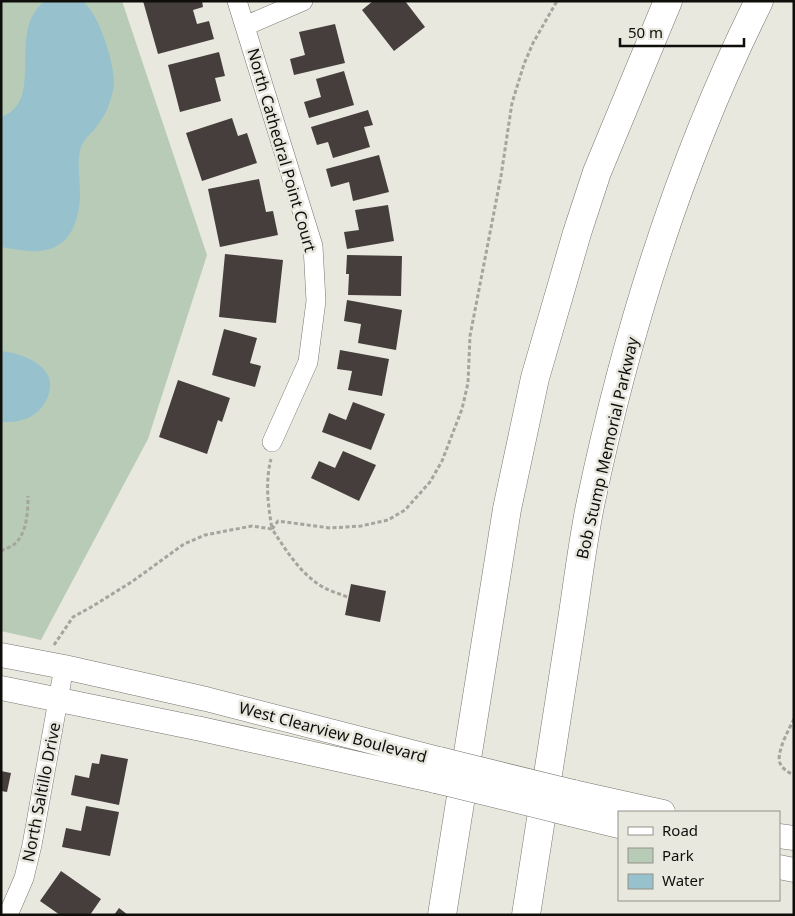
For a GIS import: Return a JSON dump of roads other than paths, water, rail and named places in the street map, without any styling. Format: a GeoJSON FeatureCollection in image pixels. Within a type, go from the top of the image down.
{"type":"FeatureCollection","features":[{"type":"Feature","properties":{"kind":"highway"},"geometry":{"type":"LineString","coordinates":[[442,915],[507,509],[535,378],[569,259],[597,172],[668,1]]}},
{"type":"Feature","properties":{"kind":"highway","name":"Bob Stump Memorial Parkway"},"geometry":{"type":"LineString","coordinates":[[526,915],[591,503],[620,381],[632,334],[679,191],[721,85],[758,1]]}},
{"type":"Feature","properties":{"kind":"street","name":"North Cathedral Point Court"},"geometry":{"type":"LineString","coordinates":[[237,1],[313,246],[316,301],[308,362],[273,447]]}},
{"type":"Feature","properties":{"kind":"street"},"geometry":{"type":"LineString","coordinates":[[245,26],[304,1]]}},
{"type":"Feature","properties":{"kind":"street","name":"West Clearview Boulevard"},"geometry":{"type":"LineString","coordinates":[[1,655],[206,699],[437,770]]}},
{"type":"Feature","properties":{"kind":"street","name":"North Saltillo Drive"},"geometry":{"type":"LineString","coordinates":[[8,915],[24,878],[32,845],[64,667]]}},
{"type":"Feature","properties":{"kind":"street","name":"West Clearview Boulevard"},"geometry":{"type":"LineString","coordinates":[[1,688],[437,770],[571,803],[653,811]]}},
{"type":"Feature","properties":{"kind":"street","name":"West Clearview Boulevard"},"geometry":{"type":"LineString","coordinates":[[571,803],[618,826]]}},
{"type":"Feature","properties":{"kind":"street"},"geometry":{"type":"LineString","coordinates":[[780,836],[794,838]]}},
{"type":"Feature","properties":{"kind":"street"},"geometry":{"type":"LineString","coordinates":[[780,867],[794,870]]}},
{"type":"Feature","properties":{"kind":"water"},"geometry":{"type":"Polygon","coordinates":[[[45,1],[82,1],[88,7],[100,27],[105,40],[112,65],[114,85],[104,115],[81,147],[79,156],[80,203],[72,231],[59,245],[50,249],[30,251],[1,247],[1,117],[14,109],[22,96],[25,81],[28,29],[34,14],[45,1]]]}},
{"type":"Feature","properties":{"kind":"water"},"geometry":{"type":"Polygon","coordinates":[[[1,351],[14,353],[32,360],[42,367],[49,379],[49,393],[46,400],[37,412],[22,420],[1,422],[1,351]]]}}]}
